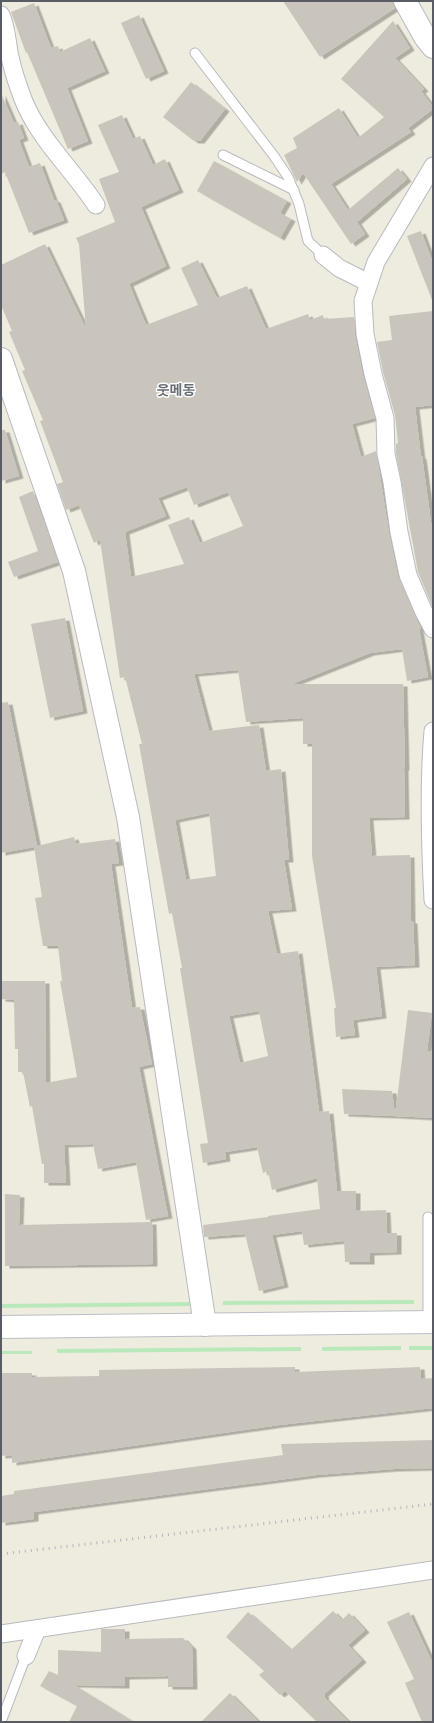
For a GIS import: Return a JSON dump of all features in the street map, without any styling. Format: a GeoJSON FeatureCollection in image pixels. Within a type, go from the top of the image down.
{"type":"FeatureCollection","features":[{"type":"Feature","properties":{"kind":"street"},"geometry":{"type":"LineString","coordinates":[[405,1],[433,47]]}},
{"type":"Feature","properties":{"kind":"street"},"geometry":{"type":"LineString","coordinates":[[1,15],[10,58],[23,99],[34,122],[82,184],[96,205]]}},
{"type":"Feature","properties":{"kind":"street"},"geometry":{"type":"LineString","coordinates":[[433,166],[376,262],[363,300],[366,334],[373,374],[384,418],[386,454],[408,575],[433,629]]}},
{"type":"Feature","properties":{"kind":"street"},"geometry":{"type":"LineString","coordinates":[[323,255],[340,268],[369,283]]}},
{"type":"Feature","properties":{"kind":"street"},"geometry":{"type":"LineString","coordinates":[[1,358],[74,571],[128,817],[205,1325]]}},
{"type":"Feature","properties":{"kind":"street"},"geometry":{"type":"LineString","coordinates":[[433,731],[430,762],[433,900]]}},
{"type":"Feature","properties":{"kind":"street"},"geometry":{"type":"LineString","coordinates":[[1,1327],[430,1322]]}},
{"type":"Feature","properties":{"kind":"street"},"geometry":{"type":"LineString","coordinates":[[1,1634],[433,1570]]}},
{"type":"Feature","properties":{"kind":"street"},"geometry":{"type":"LineString","coordinates":[[26,1656],[37,1629]]}},
{"type":"Feature","properties":{"kind":"lane"},"geometry":{"type":"LineString","coordinates":[[195,53],[274,156],[288,177],[299,204],[308,241],[323,255]]}},
{"type":"Feature","properties":{"kind":"lane"},"geometry":{"type":"LineString","coordinates":[[223,155],[294,190]]}},
{"type":"Feature","properties":{"kind":"lane"},"geometry":{"type":"LineString","coordinates":[[428,1217],[430,1322]]}},
{"type":"Feature","properties":{"kind":"lane"},"geometry":{"type":"LineString","coordinates":[[1,1722],[26,1656]]}},
{"type":"Feature","properties":{"kind":"green space"},"geometry":{"type":"Polygon","coordinates":[[[414,1300],[414,1304],[223,1305],[223,1301],[414,1300]]]}},
{"type":"Feature","properties":{"kind":"green space"},"geometry":{"type":"Polygon","coordinates":[[[195,1302],[196,1306],[1,1308],[1,1304],[195,1302]]]}},
{"type":"Feature","properties":{"kind":"green space"},"geometry":{"type":"Polygon","coordinates":[[[401,1346],[401,1350],[322,1351],[322,1347],[401,1346]]]}},
{"type":"Feature","properties":{"kind":"green space"},"geometry":{"type":"Polygon","coordinates":[[[409,1346],[433,1346],[433,1350],[409,1350],[409,1346]]]}},
{"type":"Feature","properties":{"kind":"green space"},"geometry":{"type":"Polygon","coordinates":[[[301,1347],[301,1351],[57,1353],[57,1349],[301,1347]]]}},
{"type":"Feature","properties":{"kind":"green space"},"geometry":{"type":"Polygon","coordinates":[[[1,1351],[32,1351],[32,1354],[1,1354],[1,1351]]]}},
{"type":"Feature","properties":{"kind":"building"},"geometry":{"type":"Polygon","coordinates":[[[283,1],[393,1],[395,8],[320,57],[283,1]]]}},
{"type":"Feature","properties":{"kind":"building"},"geometry":{"type":"Polygon","coordinates":[[[34,3],[51,48],[58,46],[60,52],[90,38],[105,71],[67,88],[88,141],[68,149],[27,52],[26,53],[11,12],[34,3]]]}},
{"type":"Feature","properties":{"kind":"building"},"geometry":{"type":"Polygon","coordinates":[[[139,15],[164,71],[146,79],[121,23],[139,15]]]}},
{"type":"Feature","properties":{"kind":"building"},"geometry":{"type":"Polygon","coordinates":[[[393,21],[410,48],[395,58],[424,89],[421,91],[433,109],[408,128],[411,132],[331,184],[348,210],[398,168],[407,179],[357,222],[365,234],[351,244],[303,173],[297,182],[284,155],[297,148],[293,138],[339,108],[358,138],[384,117],[341,79],[393,21]]]}},
{"type":"Feature","properties":{"kind":"building"},"geometry":{"type":"Polygon","coordinates":[[[191,82],[225,109],[200,141],[194,141],[163,117],[191,82]]]}},
{"type":"Feature","properties":{"kind":"building"},"geometry":{"type":"Polygon","coordinates":[[[1,93],[14,123],[18,122],[24,138],[19,140],[29,167],[40,163],[54,200],[56,200],[64,220],[29,233],[5,172],[1,174],[1,93]]]}},
{"type":"Feature","properties":{"kind":"building"},"geometry":{"type":"Polygon","coordinates":[[[122,115],[133,139],[140,136],[153,165],[165,159],[179,190],[141,207],[166,266],[129,284],[146,325],[198,305],[181,268],[198,260],[217,298],[247,286],[266,329],[308,314],[310,320],[323,315],[324,319],[354,317],[355,336],[363,376],[375,418],[352,424],[361,457],[376,451],[389,533],[398,577],[421,629],[419,629],[428,677],[407,681],[402,649],[370,653],[292,684],[403,684],[405,817],[369,818],[372,856],[410,855],[411,921],[413,921],[415,965],[376,967],[382,1016],[353,1020],[355,1035],[336,1037],[334,1008],[336,1008],[312,856],[312,744],[303,744],[303,718],[246,722],[238,670],[194,674],[209,731],[259,725],[266,771],[281,769],[289,860],[284,860],[292,909],[268,911],[277,954],[298,951],[319,1112],[329,1111],[337,1191],[356,1191],[356,1211],[386,1210],[387,1233],[397,1233],[397,1252],[370,1253],[370,1262],[345,1262],[344,1241],[304,1245],[302,1231],[272,1235],[284,1285],[259,1291],[245,1234],[204,1237],[203,1225],[320,1209],[317,1178],[272,1190],[268,1171],[263,1173],[257,1147],[225,1152],[226,1159],[203,1163],[200,1144],[208,1143],[180,968],[182,968],[172,913],[169,914],[139,744],[142,744],[125,677],[120,678],[100,540],[94,543],[79,505],[66,510],[57,484],[63,482],[40,421],[43,420],[22,371],[25,370],[9,332],[12,331],[1,305],[1,265],[45,244],[86,329],[79,244],[76,238],[115,222],[99,179],[119,172],[98,125],[122,115]],[[187,487],[158,498],[166,516],[125,532],[131,577],[184,564],[168,525],[189,517],[200,543],[243,526],[228,492],[194,505],[187,487]],[[209,813],[175,820],[186,880],[216,876],[209,813]],[[259,1011],[229,1016],[240,1063],[268,1056],[259,1011]]]}},
{"type":"Feature","properties":{"kind":"building"},"geometry":{"type":"Polygon","coordinates":[[[214,161],[287,201],[280,213],[291,219],[280,238],[197,191],[214,161]]]}},
{"type":"Feature","properties":{"kind":"building"},"geometry":{"type":"Polygon","coordinates":[[[421,231],[433,263],[432,300],[407,236],[421,231]]]}},
{"type":"Feature","properties":{"kind":"building"},"geometry":{"type":"Polygon","coordinates":[[[433,311],[433,405],[415,407],[433,537],[433,608],[418,572],[396,453],[396,444],[398,443],[395,415],[383,372],[377,342],[392,340],[389,316],[433,311]]]}},
{"type":"Feature","properties":{"kind":"building"},"geometry":{"type":"Polygon","coordinates":[[[1,430],[5,430],[19,476],[1,481],[1,430]]]}},
{"type":"Feature","properties":{"kind":"building"},"geometry":{"type":"Polygon","coordinates":[[[33,491],[58,562],[14,577],[8,562],[38,551],[19,497],[33,491]]]}},
{"type":"Feature","properties":{"kind":"building"},"geometry":{"type":"Polygon","coordinates":[[[65,618],[83,711],[50,718],[31,624],[65,618]]]}},
{"type":"Feature","properties":{"kind":"building"},"geometry":{"type":"Polygon","coordinates":[[[8,702],[37,846],[74,837],[76,844],[115,839],[119,863],[111,864],[132,1008],[140,1007],[152,1064],[139,1067],[168,1216],[146,1220],[136,1162],[98,1169],[93,1144],[64,1145],[66,1183],[44,1183],[44,1164],[42,1164],[32,1106],[30,1107],[23,1072],[18,1072],[18,1049],[15,1049],[14,1000],[1,999],[1,981],[45,981],[46,1083],[77,1077],[60,981],[62,981],[58,946],[43,946],[35,898],[42,897],[34,847],[1,853],[1,703],[8,702]]]}},
{"type":"Feature","properties":{"kind":"building"},"geometry":{"type":"Polygon","coordinates":[[[408,1010],[432,1013],[427,1051],[433,1052],[433,1118],[395,1116],[408,1010]]]}},
{"type":"Feature","properties":{"kind":"building"},"geometry":{"type":"Polygon","coordinates":[[[342,1089],[392,1091],[395,1116],[344,1114],[342,1089]]]}},
{"type":"Feature","properties":{"kind":"building"},"geometry":{"type":"Polygon","coordinates":[[[5,1194],[20,1195],[19,1225],[152,1222],[153,1264],[5,1266],[5,1194]]]}},
{"type":"Feature","properties":{"kind":"building"},"geometry":{"type":"Polygon","coordinates":[[[295,1367],[295,1372],[420,1367],[421,1379],[433,1378],[433,1408],[279,1425],[12,1463],[12,1455],[1,1456],[1,1373],[32,1373],[32,1377],[99,1376],[99,1370],[295,1367]]]}},
{"type":"Feature","properties":{"kind":"building"},"geometry":{"type":"Polygon","coordinates":[[[433,1440],[433,1468],[394,1469],[316,1475],[34,1512],[34,1519],[1,1523],[1,1496],[14,1494],[14,1491],[283,1455],[281,1444],[433,1440]]]}},
{"type":"Feature","properties":{"kind":"building"},"geometry":{"type":"Polygon","coordinates":[[[333,1611],[342,1620],[349,1613],[365,1630],[348,1645],[362,1660],[324,1694],[324,1697],[349,1722],[317,1722],[285,1691],[280,1695],[259,1675],[264,1671],[226,1637],[248,1612],[291,1650],[333,1611]]]}},
{"type":"Feature","properties":{"kind":"building"},"geometry":{"type":"Polygon","coordinates":[[[409,1612],[433,1664],[433,1722],[422,1722],[405,1683],[414,1679],[387,1622],[409,1612]]]}},
{"type":"Feature","properties":{"kind":"building"},"geometry":{"type":"Polygon","coordinates":[[[101,1629],[125,1629],[125,1639],[183,1638],[192,1647],[193,1687],[168,1687],[168,1676],[125,1677],[125,1686],[74,1685],[134,1722],[69,1722],[77,1706],[40,1686],[49,1671],[58,1675],[58,1650],[101,1652],[101,1629]]]}},
{"type":"Feature","properties":{"kind":"building"},"geometry":{"type":"Polygon","coordinates":[[[230,1693],[259,1722],[201,1722],[230,1693]]]}},
{"type":"Feature","properties":{"kind":"railway"},"geometry":{"type":"LineString","coordinates":[[1,1554],[433,1504]]}},
{"type":"Feature","properties":{"kind":"district","name":"웃메동"},"geometry":{"type":"Point","coordinates":[176,390]}}]}
